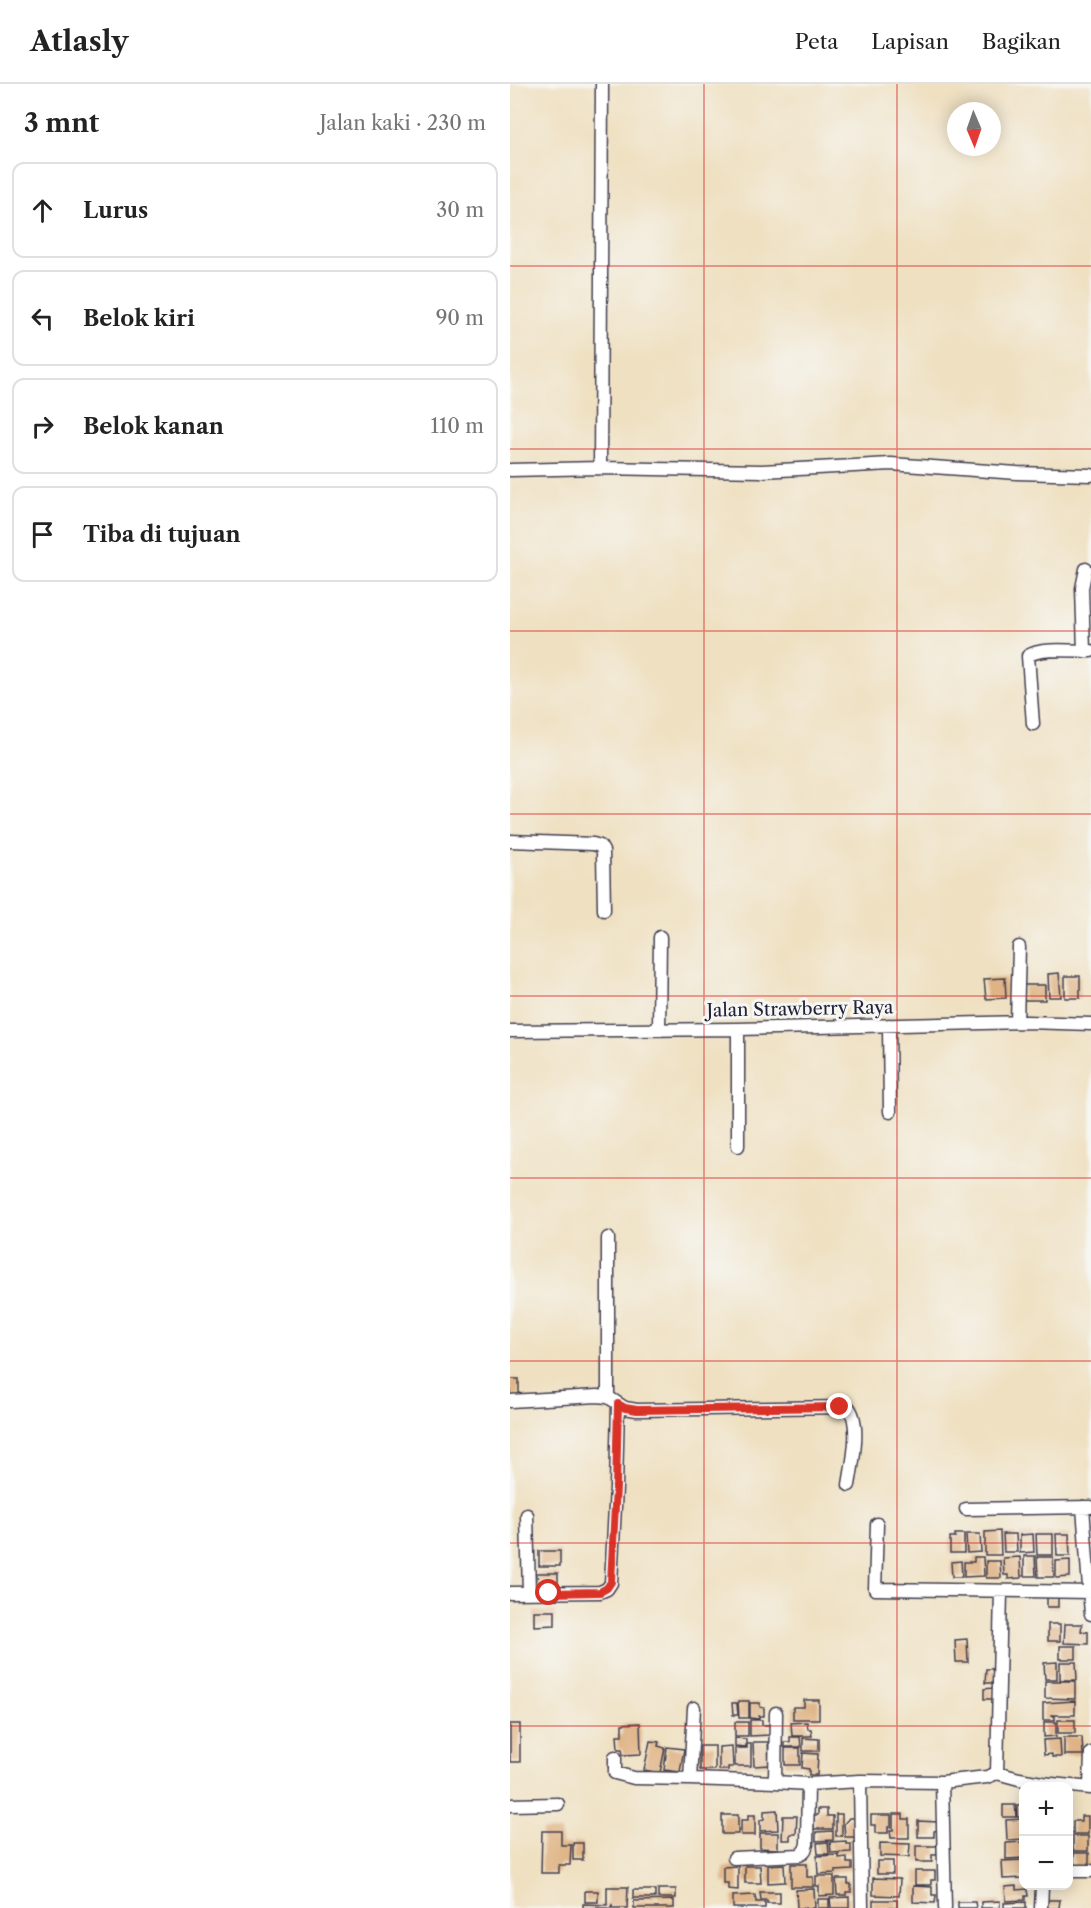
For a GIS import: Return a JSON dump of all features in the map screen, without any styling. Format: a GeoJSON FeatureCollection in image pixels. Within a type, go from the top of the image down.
{"type":"FeatureCollection","features":[{"type":"Feature","properties":{"kind":"street"},"geometry":{"type":"LineString","coordinates":[[600,468],[602,84]]}},
{"type":"Feature","properties":{"kind":"street"},"geometry":{"type":"LineString","coordinates":[[510,470],[600,468],[762,471],[891,464],[1017,473],[1091,475]]}},
{"type":"Feature","properties":{"kind":"street"},"geometry":{"type":"LineString","coordinates":[[1032,724],[1028,656],[1041,652],[1087,651],[1082,588],[1086,568]]}},
{"type":"Feature","properties":{"kind":"street"},"geometry":{"type":"LineString","coordinates":[[510,842],[600,846],[603,851],[604,910]]}},
{"type":"Feature","properties":{"kind":"street"},"geometry":{"type":"LineString","coordinates":[[659,1030],[660,938]]}},
{"type":"Feature","properties":{"kind":"street"},"geometry":{"type":"LineString","coordinates":[[1017,1022],[1018,947]]}},
{"type":"Feature","properties":{"kind":"street","name":"Jalan Strawberry Raya"},"geometry":{"type":"LineString","coordinates":[[510,1031],[738,1029],[1017,1022],[1091,1024]]}},
{"type":"Feature","properties":{"kind":"street"},"geometry":{"type":"LineString","coordinates":[[889,1025],[890,1112]]}},
{"type":"Feature","properties":{"kind":"street"},"geometry":{"type":"LineString","coordinates":[[738,1029],[738,1146]]}},
{"type":"Feature","properties":{"kind":"street"},"geometry":{"type":"LineString","coordinates":[[510,1593],[600,1592],[611,1582],[616,1487],[608,1238]]}},
{"type":"Feature","properties":{"kind":"street"},"geometry":{"type":"LineString","coordinates":[[510,1401],[597,1396],[625,1408],[637,1410],[848,1407],[854,1416],[855,1432],[849,1485]]}},
{"type":"Feature","properties":{"kind":"street"},"geometry":{"type":"LineString","coordinates":[[966,1509],[1087,1507],[1091,1614]]}},
{"type":"Feature","properties":{"kind":"street"},"geometry":{"type":"LineString","coordinates":[[527,1515],[529,1592]]}},
{"type":"Feature","properties":{"kind":"street"},"geometry":{"type":"LineString","coordinates":[[877,1524],[875,1589],[1090,1592]]}},
{"type":"Feature","properties":{"kind":"street"},"geometry":{"type":"LineString","coordinates":[[997,1773],[1001,1591]]}},
{"type":"Feature","properties":{"kind":"street"},"geometry":{"type":"LineString","coordinates":[[690,1779],[694,1708]]}},
{"type":"Feature","properties":{"kind":"street"},"geometry":{"type":"LineString","coordinates":[[775,1782],[776,1713]]}},
{"type":"Feature","properties":{"kind":"street"},"geometry":{"type":"LineString","coordinates":[[1073,1787],[1090,1788],[1091,1753]]}},
{"type":"Feature","properties":{"kind":"street"},"geometry":{"type":"LineString","coordinates":[[615,1757],[615,1773],[634,1778],[808,1784],[860,1781],[942,1782],[987,1777],[997,1773],[1031,1782]]}},
{"type":"Feature","properties":{"kind":"street"},"geometry":{"type":"LineString","coordinates":[[860,1781],[862,1908]]}},
{"type":"Feature","properties":{"kind":"street"},"geometry":{"type":"LineString","coordinates":[[942,1782],[945,1908]]}},
{"type":"Feature","properties":{"kind":"street"},"geometry":{"type":"LineString","coordinates":[[734,1857],[800,1855],[807,1844],[808,1784]]}},
{"type":"Feature","properties":{"kind":"street"},"geometry":{"type":"LineString","coordinates":[[510,1805],[558,1804]]}},
{"type":"Feature","properties":{"kind":"street"},"geometry":{"type":"LineString","coordinates":[[1073,1871],[1091,1871]]}},
{"type":"Feature","properties":{"kind":"street"},"geometry":{"type":"LineString","coordinates":[[1041,1908],[1042,1890]]}},
{"type":"Feature","properties":{"kind":"building"},"geometry":{"type":"Polygon","coordinates":[[[1059,973],[1061,997],[1049,997],[1048,974],[1059,973]]]}},
{"type":"Feature","properties":{"kind":"building"},"geometry":{"type":"Polygon","coordinates":[[[1065,976],[1080,976],[1080,998],[1065,998],[1065,976]]]}},
{"type":"Feature","properties":{"kind":"building"},"geometry":{"type":"Polygon","coordinates":[[[1005,978],[1006,998],[986,999],[984,979],[1005,978]]]}},
{"type":"Feature","properties":{"kind":"building"},"geometry":{"type":"Polygon","coordinates":[[[1024,985],[1045,985],[1045,1000],[1023,1000],[1024,985]]]}},
{"type":"Feature","properties":{"kind":"building"},"geometry":{"type":"Polygon","coordinates":[[[510,1379],[519,1379],[519,1399],[510,1399],[510,1379]]]}},
{"type":"Feature","properties":{"kind":"building"},"geometry":{"type":"Polygon","coordinates":[[[1000,1531],[1001,1555],[985,1555],[985,1532],[1000,1531]]]}},
{"type":"Feature","properties":{"kind":"building"},"geometry":{"type":"Polygon","coordinates":[[[955,1534],[964,1534],[964,1553],[950,1553],[950,1537],[955,1537],[955,1534]]]}},
{"type":"Feature","properties":{"kind":"building"},"geometry":{"type":"Polygon","coordinates":[[[966,1534],[980,1534],[981,1552],[967,1553],[966,1534]]]}},
{"type":"Feature","properties":{"kind":"building"},"geometry":{"type":"Polygon","coordinates":[[[1003,1534],[1016,1534],[1017,1552],[1004,1552],[1003,1534]]]}},
{"type":"Feature","properties":{"kind":"building"},"geometry":{"type":"Polygon","coordinates":[[[1033,1534],[1034,1552],[1020,1553],[1020,1535],[1033,1534]]]}},
{"type":"Feature","properties":{"kind":"building"},"geometry":{"type":"Polygon","coordinates":[[[1036,1534],[1053,1534],[1053,1555],[1037,1555],[1036,1534]]]}},
{"type":"Feature","properties":{"kind":"building"},"geometry":{"type":"Polygon","coordinates":[[[1056,1534],[1069,1534],[1070,1556],[1057,1556],[1056,1534]]]}},
{"type":"Feature","properties":{"kind":"building"},"geometry":{"type":"Polygon","coordinates":[[[539,1551],[560,1551],[560,1566],[539,1566],[539,1551]]]}},
{"type":"Feature","properties":{"kind":"building"},"geometry":{"type":"Polygon","coordinates":[[[1024,1556],[1035,1556],[1036,1576],[1024,1576],[1024,1556]]]}},
{"type":"Feature","properties":{"kind":"building"},"geometry":{"type":"Polygon","coordinates":[[[974,1557],[983,1557],[984,1576],[964,1577],[964,1562],[974,1562],[974,1557]]]}},
{"type":"Feature","properties":{"kind":"building"},"geometry":{"type":"Polygon","coordinates":[[[1020,1557],[1021,1578],[1008,1579],[1008,1575],[1004,1575],[1003,1558],[1020,1557]]]}},
{"type":"Feature","properties":{"kind":"building"},"geometry":{"type":"Polygon","coordinates":[[[1037,1557],[1053,1557],[1054,1577],[1038,1577],[1037,1557]]]}},
{"type":"Feature","properties":{"kind":"building"},"geometry":{"type":"Polygon","coordinates":[[[1070,1560],[1070,1577],[1056,1578],[1056,1561],[1070,1560]]]}},
{"type":"Feature","properties":{"kind":"building"},"geometry":{"type":"Polygon","coordinates":[[[961,1561],[962,1577],[952,1577],[951,1562],[961,1561]]]}},
{"type":"Feature","properties":{"kind":"building"},"geometry":{"type":"Polygon","coordinates":[[[986,1561],[1000,1561],[1001,1578],[986,1578],[986,1561]]]}},
{"type":"Feature","properties":{"kind":"building"},"geometry":{"type":"Polygon","coordinates":[[[537,1573],[558,1573],[558,1588],[538,1588],[537,1573]]]}},
{"type":"Feature","properties":{"kind":"building"},"geometry":{"type":"Polygon","coordinates":[[[1047,1597],[1058,1597],[1058,1607],[1047,1607],[1047,1597]]]}},
{"type":"Feature","properties":{"kind":"building"},"geometry":{"type":"Polygon","coordinates":[[[534,1611],[555,1611],[555,1625],[534,1626],[534,1611]]]}},
{"type":"Feature","properties":{"kind":"building"},"geometry":{"type":"Polygon","coordinates":[[[1048,1624],[1060,1624],[1060,1641],[1048,1641],[1048,1624]]]}},
{"type":"Feature","properties":{"kind":"building"},"geometry":{"type":"Polygon","coordinates":[[[1065,1624],[1082,1624],[1081,1631],[1088,1632],[1088,1644],[1064,1643],[1065,1624]]]}},
{"type":"Feature","properties":{"kind":"building"},"geometry":{"type":"Polygon","coordinates":[[[967,1639],[968,1662],[956,1662],[955,1640],[967,1639]]]}},
{"type":"Feature","properties":{"kind":"building"},"geometry":{"type":"Polygon","coordinates":[[[1060,1646],[1076,1646],[1076,1659],[1060,1659],[1060,1646]]]}},
{"type":"Feature","properties":{"kind":"building"},"geometry":{"type":"Polygon","coordinates":[[[1057,1662],[1057,1679],[1045,1679],[1044,1663],[1057,1662]]]}},
{"type":"Feature","properties":{"kind":"building"},"geometry":{"type":"Polygon","coordinates":[[[1060,1662],[1076,1662],[1077,1680],[1060,1680],[1060,1662]]]}},
{"type":"Feature","properties":{"kind":"building"},"geometry":{"type":"Polygon","coordinates":[[[986,1669],[995,1669],[995,1683],[985,1683],[986,1669]]]}},
{"type":"Feature","properties":{"kind":"building"},"geometry":{"type":"Polygon","coordinates":[[[1045,1681],[1075,1681],[1075,1699],[1045,1698],[1045,1681]]]}},
{"type":"Feature","properties":{"kind":"building"},"geometry":{"type":"Polygon","coordinates":[[[993,1688],[993,1699],[984,1699],[984,1689],[993,1688]]]}},
{"type":"Feature","properties":{"kind":"building"},"geometry":{"type":"Polygon","coordinates":[[[804,1700],[819,1700],[819,1719],[793,1719],[793,1707],[804,1707],[804,1700]]]}},
{"type":"Feature","properties":{"kind":"building"},"geometry":{"type":"Polygon","coordinates":[[[738,1701],[749,1701],[749,1718],[739,1718],[738,1701]]]}},
{"type":"Feature","properties":{"kind":"building"},"geometry":{"type":"Polygon","coordinates":[[[1075,1701],[1075,1715],[1052,1715],[1055,1720],[1043,1720],[1043,1703],[1075,1701]]]}},
{"type":"Feature","properties":{"kind":"building"},"geometry":{"type":"Polygon","coordinates":[[[732,1703],[737,1703],[738,1715],[733,1715],[732,1703]]]}},
{"type":"Feature","properties":{"kind":"building"},"geometry":{"type":"Polygon","coordinates":[[[750,1703],[760,1703],[760,1707],[764,1708],[764,1716],[759,1716],[759,1719],[750,1718],[750,1703]]]}},
{"type":"Feature","properties":{"kind":"building"},"geometry":{"type":"Polygon","coordinates":[[[750,1720],[762,1720],[762,1725],[770,1725],[770,1735],[750,1736],[750,1720]]]}},
{"type":"Feature","properties":{"kind":"building"},"geometry":{"type":"Polygon","coordinates":[[[1058,1720],[1075,1720],[1075,1733],[1058,1733],[1058,1720]]]}},
{"type":"Feature","properties":{"kind":"building"},"geometry":{"type":"Polygon","coordinates":[[[735,1722],[748,1722],[748,1736],[735,1736],[735,1722]]]}},
{"type":"Feature","properties":{"kind":"building"},"geometry":{"type":"Polygon","coordinates":[[[807,1722],[812,1736],[792,1736],[791,1723],[807,1722]]]}},
{"type":"Feature","properties":{"kind":"building"},"geometry":{"type":"Polygon","coordinates":[[[1044,1722],[1056,1722],[1056,1736],[1044,1737],[1044,1722]]]}},
{"type":"Feature","properties":{"kind":"building"},"geometry":{"type":"Polygon","coordinates":[[[640,1723],[641,1754],[623,1755],[622,1749],[618,1749],[617,1735],[622,1735],[622,1724],[640,1723]]]}},
{"type":"Feature","properties":{"kind":"building"},"geometry":{"type":"Polygon","coordinates":[[[510,1724],[520,1724],[520,1762],[510,1762],[510,1724]]]}},
{"type":"Feature","properties":{"kind":"building"},"geometry":{"type":"Polygon","coordinates":[[[790,1737],[800,1737],[801,1747],[784,1747],[784,1742],[790,1742],[790,1737]]]}},
{"type":"Feature","properties":{"kind":"building"},"geometry":{"type":"Polygon","coordinates":[[[1064,1737],[1082,1737],[1083,1755],[1064,1755],[1064,1737]]]}},
{"type":"Feature","properties":{"kind":"building"},"geometry":{"type":"Polygon","coordinates":[[[735,1738],[746,1739],[746,1747],[735,1746],[735,1738]]]}},
{"type":"Feature","properties":{"kind":"building"},"geometry":{"type":"Polygon","coordinates":[[[803,1738],[819,1739],[819,1751],[803,1751],[803,1738]]]}},
{"type":"Feature","properties":{"kind":"building"},"geometry":{"type":"Polygon","coordinates":[[[1060,1739],[1061,1757],[1052,1757],[1052,1754],[1044,1755],[1043,1740],[1060,1739]]]}},
{"type":"Feature","properties":{"kind":"building"},"geometry":{"type":"Polygon","coordinates":[[[650,1741],[659,1742],[658,1746],[665,1748],[660,1773],[644,1770],[650,1741]]]}},
{"type":"Feature","properties":{"kind":"building"},"geometry":{"type":"Polygon","coordinates":[[[753,1742],[768,1742],[769,1765],[754,1766],[753,1742]]]}},
{"type":"Feature","properties":{"kind":"building"},"geometry":{"type":"Polygon","coordinates":[[[747,1744],[751,1744],[751,1766],[735,1766],[735,1748],[747,1748],[747,1744]]]}},
{"type":"Feature","properties":{"kind":"building"},"geometry":{"type":"Polygon","coordinates":[[[700,1746],[715,1746],[715,1770],[700,1770],[700,1746]]]}},
{"type":"Feature","properties":{"kind":"building"},"geometry":{"type":"Polygon","coordinates":[[[732,1746],[733,1767],[728,1767],[728,1770],[719,1770],[719,1747],[732,1746]]]}},
{"type":"Feature","properties":{"kind":"building"},"geometry":{"type":"Polygon","coordinates":[[[667,1747],[684,1749],[680,1772],[664,1770],[667,1747]]]}},
{"type":"Feature","properties":{"kind":"building"},"geometry":{"type":"Polygon","coordinates":[[[785,1748],[800,1748],[800,1765],[785,1765],[785,1748]]]}},
{"type":"Feature","properties":{"kind":"building"},"geometry":{"type":"Polygon","coordinates":[[[803,1753],[818,1754],[817,1775],[809,1775],[809,1769],[802,1768],[803,1753]]]}},
{"type":"Feature","properties":{"kind":"building"},"geometry":{"type":"Polygon","coordinates":[[[1003,1805],[1015,1805],[1016,1817],[1003,1817],[1003,1805]]]}},
{"type":"Feature","properties":{"kind":"building"},"geometry":{"type":"Polygon","coordinates":[[[1017,1805],[1019,1805],[1019,1817],[1017,1817],[1017,1805]]]}},
{"type":"Feature","properties":{"kind":"building"},"geometry":{"type":"Polygon","coordinates":[[[818,1809],[827,1809],[827,1816],[833,1816],[833,1829],[814,1829],[814,1815],[818,1815],[818,1809]]]}},
{"type":"Feature","properties":{"kind":"building"},"geometry":{"type":"Polygon","coordinates":[[[777,1810],[778,1830],[760,1831],[760,1820],[764,1819],[764,1811],[777,1810]]]}},
{"type":"Feature","properties":{"kind":"building"},"geometry":{"type":"Polygon","coordinates":[[[836,1814],[842,1814],[842,1836],[836,1836],[836,1814]]]}},
{"type":"Feature","properties":{"kind":"building"},"geometry":{"type":"Polygon","coordinates":[[[893,1814],[903,1814],[903,1819],[909,1819],[909,1838],[891,1838],[893,1814]]]}},
{"type":"Feature","properties":{"kind":"building"},"geometry":{"type":"Polygon","coordinates":[[[722,1815],[738,1815],[738,1834],[722,1834],[722,1815]]]}},
{"type":"Feature","properties":{"kind":"building"},"geometry":{"type":"Polygon","coordinates":[[[748,1815],[755,1815],[755,1835],[741,1835],[741,1820],[748,1820],[748,1815]]]}},
{"type":"Feature","properties":{"kind":"building"},"geometry":{"type":"Polygon","coordinates":[[[871,1815],[891,1815],[891,1827],[888,1827],[888,1833],[875,1833],[875,1825],[871,1825],[871,1815]]]}},
{"type":"Feature","properties":{"kind":"building"},"geometry":{"type":"Polygon","coordinates":[[[783,1816],[797,1816],[796,1834],[790,1834],[790,1840],[782,1840],[783,1816]]]}},
{"type":"Feature","properties":{"kind":"building"},"geometry":{"type":"Polygon","coordinates":[[[1081,1816],[1088,1816],[1088,1834],[1073,1834],[1073,1821],[1081,1821],[1081,1816]]]}},
{"type":"Feature","properties":{"kind":"building"},"geometry":{"type":"Polygon","coordinates":[[[849,1818],[858,1818],[858,1837],[845,1837],[844,1824],[849,1818]]]}},
{"type":"Feature","properties":{"kind":"building"},"geometry":{"type":"Polygon","coordinates":[[[1019,1819],[1019,1839],[1007,1840],[1006,1820],[1019,1819]]]}},
{"type":"Feature","properties":{"kind":"building"},"geometry":{"type":"Polygon","coordinates":[[[918,1821],[938,1822],[938,1830],[934,1831],[934,1837],[918,1837],[918,1821]]]}},
{"type":"Feature","properties":{"kind":"building"},"geometry":{"type":"Polygon","coordinates":[[[542,1831],[561,1831],[561,1845],[571,1845],[570,1865],[559,1865],[559,1873],[541,1873],[542,1831]]]}},
{"type":"Feature","properties":{"kind":"building"},"geometry":{"type":"Polygon","coordinates":[[[833,1831],[833,1840],[816,1841],[816,1832],[833,1831]]]}},
{"type":"Feature","properties":{"kind":"building"},"geometry":{"type":"Polygon","coordinates":[[[760,1833],[778,1833],[778,1849],[760,1848],[760,1833]]]}},
{"type":"Feature","properties":{"kind":"building"},"geometry":{"type":"Polygon","coordinates":[[[1073,1836],[1088,1836],[1088,1851],[1073,1851],[1073,1836]]]}},
{"type":"Feature","properties":{"kind":"building"},"geometry":{"type":"Polygon","coordinates":[[[846,1841],[846,1844],[851,1844],[851,1852],[831,1853],[830,1842],[846,1841]]]}},
{"type":"Feature","properties":{"kind":"building"},"geometry":{"type":"Polygon","coordinates":[[[828,1842],[829,1854],[818,1854],[817,1843],[828,1842]]]}},
{"type":"Feature","properties":{"kind":"building"},"geometry":{"type":"Polygon","coordinates":[[[1019,1842],[1019,1858],[1006,1859],[1006,1843],[1019,1842]]]}},
{"type":"Feature","properties":{"kind":"building"},"geometry":{"type":"Polygon","coordinates":[[[573,1843],[583,1843],[583,1860],[573,1860],[573,1843]]]}},
{"type":"Feature","properties":{"kind":"building"},"geometry":{"type":"Polygon","coordinates":[[[880,1843],[910,1844],[909,1857],[880,1856],[880,1843]]]}},
{"type":"Feature","properties":{"kind":"building"},"geometry":{"type":"Polygon","coordinates":[[[916,1846],[937,1846],[937,1855],[932,1855],[932,1862],[916,1862],[916,1846]]]}},
{"type":"Feature","properties":{"kind":"building"},"geometry":{"type":"Polygon","coordinates":[[[1074,1853],[1089,1853],[1089,1867],[1074,1867],[1074,1853]]]}},
{"type":"Feature","properties":{"kind":"building"},"geometry":{"type":"Polygon","coordinates":[[[839,1855],[839,1858],[847,1857],[847,1863],[852,1863],[852,1870],[818,1874],[817,1856],[839,1855]]]}},
{"type":"Feature","properties":{"kind":"building"},"geometry":{"type":"Polygon","coordinates":[[[1019,1860],[1019,1878],[1003,1879],[1002,1861],[1019,1860]]]}},
{"type":"Feature","properties":{"kind":"building"},"geometry":{"type":"Polygon","coordinates":[[[877,1861],[893,1861],[893,1874],[877,1874],[877,1861]]]}},
{"type":"Feature","properties":{"kind":"building"},"geometry":{"type":"Polygon","coordinates":[[[784,1864],[785,1882],[768,1883],[768,1865],[784,1864]]]}},
{"type":"Feature","properties":{"kind":"building"},"geometry":{"type":"Polygon","coordinates":[[[791,1864],[807,1864],[807,1877],[813,1877],[813,1887],[791,1887],[791,1864]]]}},
{"type":"Feature","properties":{"kind":"building"},"geometry":{"type":"Polygon","coordinates":[[[738,1866],[738,1890],[728,1889],[728,1883],[723,1883],[723,1867],[738,1866]]]}},
{"type":"Feature","properties":{"kind":"building"},"geometry":{"type":"Polygon","coordinates":[[[745,1866],[760,1866],[761,1883],[745,1883],[745,1866]]]}},
{"type":"Feature","properties":{"kind":"building"},"geometry":{"type":"Polygon","coordinates":[[[915,1871],[935,1871],[935,1880],[931,1880],[931,1885],[915,1885],[915,1871]]]}},
{"type":"Feature","properties":{"kind":"building"},"geometry":{"type":"Polygon","coordinates":[[[816,1876],[834,1876],[834,1895],[819,1896],[816,1876]]]}},
{"type":"Feature","properties":{"kind":"building"},"geometry":{"type":"Polygon","coordinates":[[[873,1878],[900,1879],[899,1896],[873,1895],[873,1878]]]}},
{"type":"Feature","properties":{"kind":"building"},"geometry":{"type":"Polygon","coordinates":[[[836,1879],[848,1879],[851,1892],[846,1892],[846,1895],[837,1895],[836,1879]]]}},
{"type":"Feature","properties":{"kind":"building"},"geometry":{"type":"Polygon","coordinates":[[[913,1886],[932,1887],[932,1895],[936,1895],[935,1903],[913,1902],[913,1886]]]}},
{"type":"Feature","properties":{"kind":"building"},"geometry":{"type":"Polygon","coordinates":[[[1016,1886],[1016,1890],[1027,1890],[1028,1896],[1025,1896],[1025,1900],[1006,1901],[1005,1887],[1016,1886]]]}},
{"type":"Feature","properties":{"kind":"building"},"geometry":{"type":"Polygon","coordinates":[[[607,1887],[628,1887],[627,1908],[612,1908],[612,1904],[611,1908],[583,1908],[583,1904],[607,1905],[607,1887]]]}},
{"type":"Feature","properties":{"kind":"building"},"geometry":{"type":"Polygon","coordinates":[[[658,1889],[676,1889],[676,1898],[658,1898],[658,1889]]]}},
{"type":"Feature","properties":{"kind":"building"},"geometry":{"type":"Polygon","coordinates":[[[814,1889],[815,1908],[797,1908],[796,1890],[814,1889]]]}},
{"type":"Feature","properties":{"kind":"building"},"geometry":{"type":"Polygon","coordinates":[[[633,1890],[655,1890],[655,1898],[633,1898],[633,1890]]]}},
{"type":"Feature","properties":{"kind":"building"},"geometry":{"type":"Polygon","coordinates":[[[585,1891],[598,1891],[598,1902],[585,1902],[585,1891]]]}},
{"type":"Feature","properties":{"kind":"building"},"geometry":{"type":"Polygon","coordinates":[[[760,1892],[780,1892],[780,1903],[767,1903],[767,1900],[761,1900],[760,1892]]]}},
{"type":"Feature","properties":{"kind":"building"},"geometry":{"type":"Polygon","coordinates":[[[755,1895],[756,1902],[765,1902],[765,1908],[733,1908],[733,1896],[755,1895]]]}},
{"type":"Feature","properties":{"kind":"building"},"geometry":{"type":"Polygon","coordinates":[[[849,1897],[849,1908],[831,1908],[830,1898],[849,1897]]]}},
{"type":"Feature","properties":{"kind":"building"},"geometry":{"type":"Polygon","coordinates":[[[818,1899],[829,1899],[829,1908],[818,1908],[818,1899]]]}},
{"type":"Feature","properties":{"kind":"building"},"geometry":{"type":"Polygon","coordinates":[[[674,1900],[674,1908],[634,1908],[634,1901],[674,1900]]]}},
{"type":"Feature","properties":{"kind":"building"},"geometry":{"type":"Polygon","coordinates":[[[873,1900],[897,1900],[897,1908],[873,1908],[873,1900]]]}},
{"type":"Feature","properties":{"kind":"building"},"geometry":{"type":"Polygon","coordinates":[[[1046,1900],[1060,1900],[1059,1908],[1045,1908],[1046,1900]]]}},
{"type":"Feature","properties":{"kind":"building"},"geometry":{"type":"Polygon","coordinates":[[[1000,1901],[1000,1908],[981,1908],[981,1902],[1000,1901]]]}},
{"type":"Feature","properties":{"kind":"building"},"geometry":{"type":"Polygon","coordinates":[[[958,1902],[975,1902],[976,1908],[958,1908],[958,1902]]]}},
{"type":"Feature","properties":{"kind":"building"},"geometry":{"type":"Polygon","coordinates":[[[1026,1902],[1026,1908],[1004,1908],[1004,1903],[1026,1902]]]}},
{"type":"Feature","properties":{"kind":"route"},"geometry":{"type":"LineString","coordinates":[[549,1593],[600,1592],[611,1582],[618,1404],[632,1410],[840,1407]]}}]}
